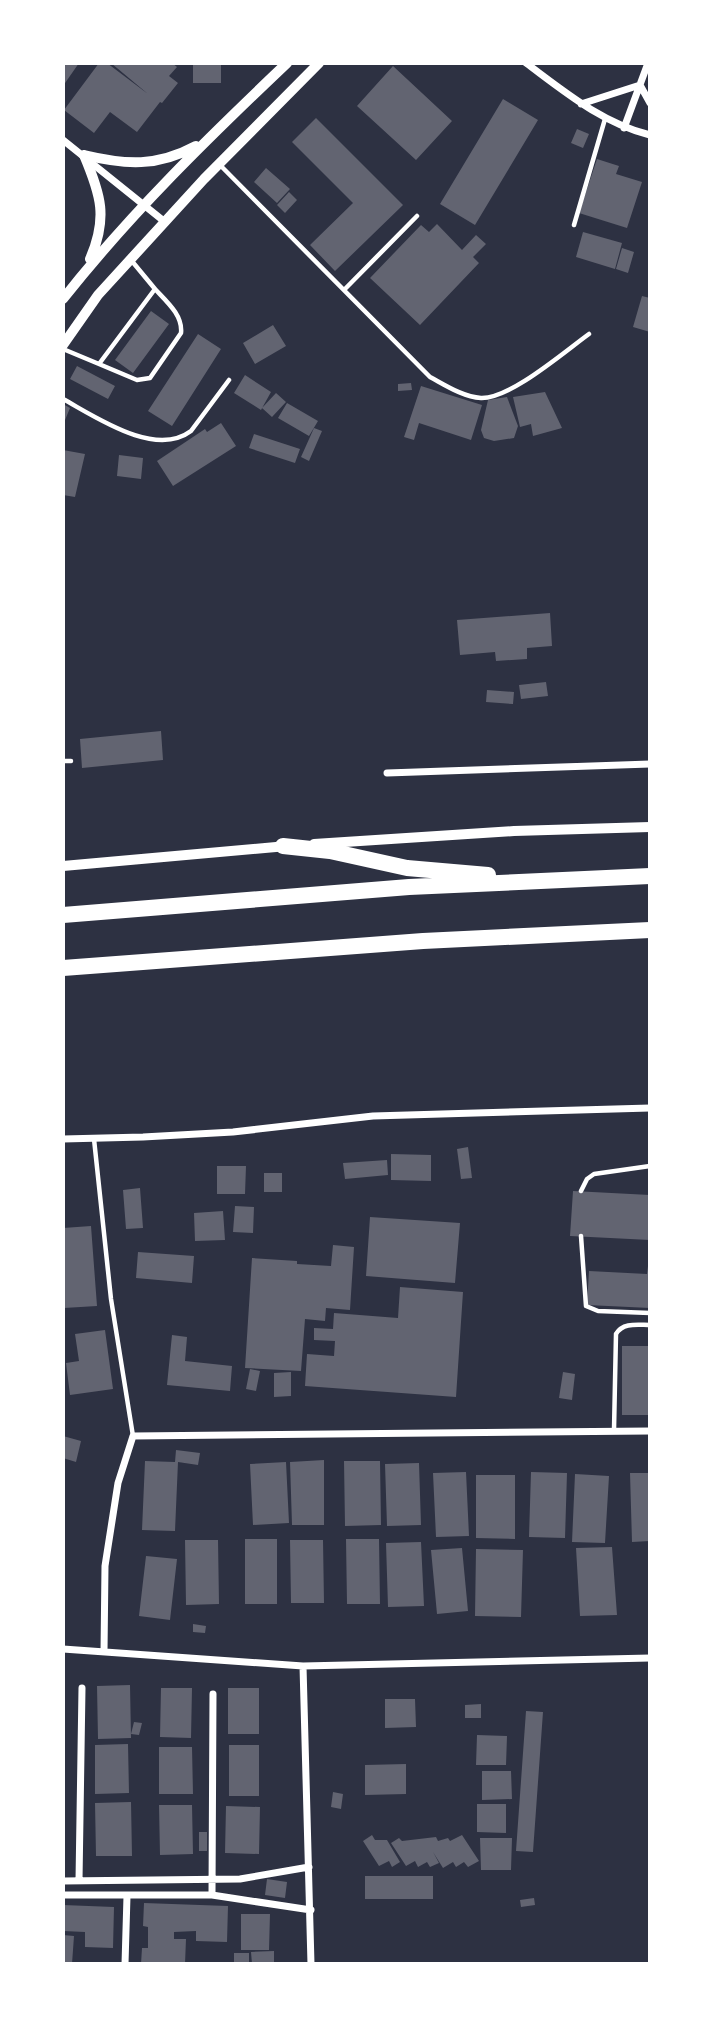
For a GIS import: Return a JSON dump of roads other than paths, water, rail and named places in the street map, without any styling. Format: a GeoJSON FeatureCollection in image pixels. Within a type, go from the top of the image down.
{"type":"FeatureCollection","features":[{"type":"Feature","properties":{"kind":"highway"},"geometry":{"type":"LineString","coordinates":[[283,846],[330,850],[407,868],[536,881]]}},
{"type":"Feature","properties":{"kind":"highway"},"geometry":{"type":"LineString","coordinates":[[63,915],[409,887],[650,876]]}},
{"type":"Feature","properties":{"kind":"highway"},"geometry":{"type":"LineString","coordinates":[[63,968],[436,940],[650,930]]}},
{"type":"Feature","properties":{"kind":"street"},"geometry":{"type":"LineString","coordinates":[[63,299],[143,205],[287,63]]}},
{"type":"Feature","properties":{"kind":"street"},"geometry":{"type":"LineString","coordinates":[[63,347],[98,295],[319,63]]}},
{"type":"Feature","properties":{"kind":"street"},"geometry":{"type":"LineString","coordinates":[[526,63],[581,104],[605,118],[624,128],[650,135]]}},
{"type":"Feature","properties":{"kind":"street"},"geometry":{"type":"LineString","coordinates":[[624,128],[648,63]]}},
{"type":"Feature","properties":{"kind":"street"},"geometry":{"type":"LineString","coordinates":[[581,104],[640,85]]}},
{"type":"Feature","properties":{"kind":"street"},"geometry":{"type":"LineString","coordinates":[[640,85],[650,103]]}},
{"type":"Feature","properties":{"kind":"street"},"geometry":{"type":"LineString","coordinates":[[63,140],[165,222]]}},
{"type":"Feature","properties":{"kind":"street"},"geometry":{"type":"LineString","coordinates":[[84,155],[132,163],[152,162],[177,156],[206,141]]}},
{"type":"Feature","properties":{"kind":"street"},"geometry":{"type":"LineString","coordinates":[[84,155],[98,186],[102,209],[101,229],[84,273]]}},
{"type":"Feature","properties":{"kind":"street"},"geometry":{"type":"LineString","coordinates":[[387,773],[650,764]]}},
{"type":"Feature","properties":{"kind":"street"},"geometry":{"type":"LineString","coordinates":[[63,866],[283,846],[514,831],[650,827]]}},
{"type":"Feature","properties":{"kind":"street"},"geometry":{"type":"LineString","coordinates":[[63,1139],[233,1132],[373,1116],[650,1108]]}},
{"type":"Feature","properties":{"kind":"street"},"geometry":{"type":"LineString","coordinates":[[104,1653],[105,1566],[118,1483],[134,1436],[650,1431]]}},
{"type":"Feature","properties":{"kind":"street"},"geometry":{"type":"LineString","coordinates":[[63,1649],[303,1665],[650,1658]]}},
{"type":"Feature","properties":{"kind":"street"},"geometry":{"type":"LineString","coordinates":[[303,1665],[311,1964]]}},
{"type":"Feature","properties":{"kind":"street"},"geometry":{"type":"LineString","coordinates":[[79,1881],[82,1688]]}},
{"type":"Feature","properties":{"kind":"street"},"geometry":{"type":"LineString","coordinates":[[212,1895],[214,1694]]}},
{"type":"Feature","properties":{"kind":"street"},"geometry":{"type":"LineString","coordinates":[[63,1881],[211,1880],[275,1875],[309,1867]]}},
{"type":"Feature","properties":{"kind":"street"},"geometry":{"type":"LineString","coordinates":[[63,1895],[212,1895],[311,1910]]}},
{"type":"Feature","properties":{"kind":"street"},"geometry":{"type":"LineString","coordinates":[[125,1964],[127,1896]]}},
{"type":"Feature","properties":{"kind":"lane"},"geometry":{"type":"LineString","coordinates":[[574,225],[605,118]]}},
{"type":"Feature","properties":{"kind":"lane"},"geometry":{"type":"LineString","coordinates":[[220,164],[430,377],[462,394],[482,398],[510,391],[589,334]]}},
{"type":"Feature","properties":{"kind":"lane"},"geometry":{"type":"LineString","coordinates":[[344,290],[417,216]]}},
{"type":"Feature","properties":{"kind":"lane"},"geometry":{"type":"LineString","coordinates":[[63,347],[138,380],[150,378],[181,333],[182,326],[178,315],[130,260]]}},
{"type":"Feature","properties":{"kind":"lane"},"geometry":{"type":"LineString","coordinates":[[99,364],[155,289]]}},
{"type":"Feature","properties":{"kind":"lane"},"geometry":{"type":"LineString","coordinates":[[63,399],[126,432],[166,441],[184,437],[191,431],[229,380]]}},
{"type":"Feature","properties":{"kind":"lane"},"geometry":{"type":"LineString","coordinates":[[63,761],[71,761]]}},
{"type":"Feature","properties":{"kind":"lane"},"geometry":{"type":"LineString","coordinates":[[94,1139],[111,1299],[134,1436]]}},
{"type":"Feature","properties":{"kind":"lane"},"geometry":{"type":"LineString","coordinates":[[581,1191],[587,1179],[594,1174],[607,1170],[650,1166]]}},
{"type":"Feature","properties":{"kind":"lane"},"geometry":{"type":"LineString","coordinates":[[582,1236],[586,1306],[598,1311],[650,1313]]}},
{"type":"Feature","properties":{"kind":"lane"},"geometry":{"type":"LineString","coordinates":[[614,1430],[616,1334],[627,1325],[650,1325]]}}]}
